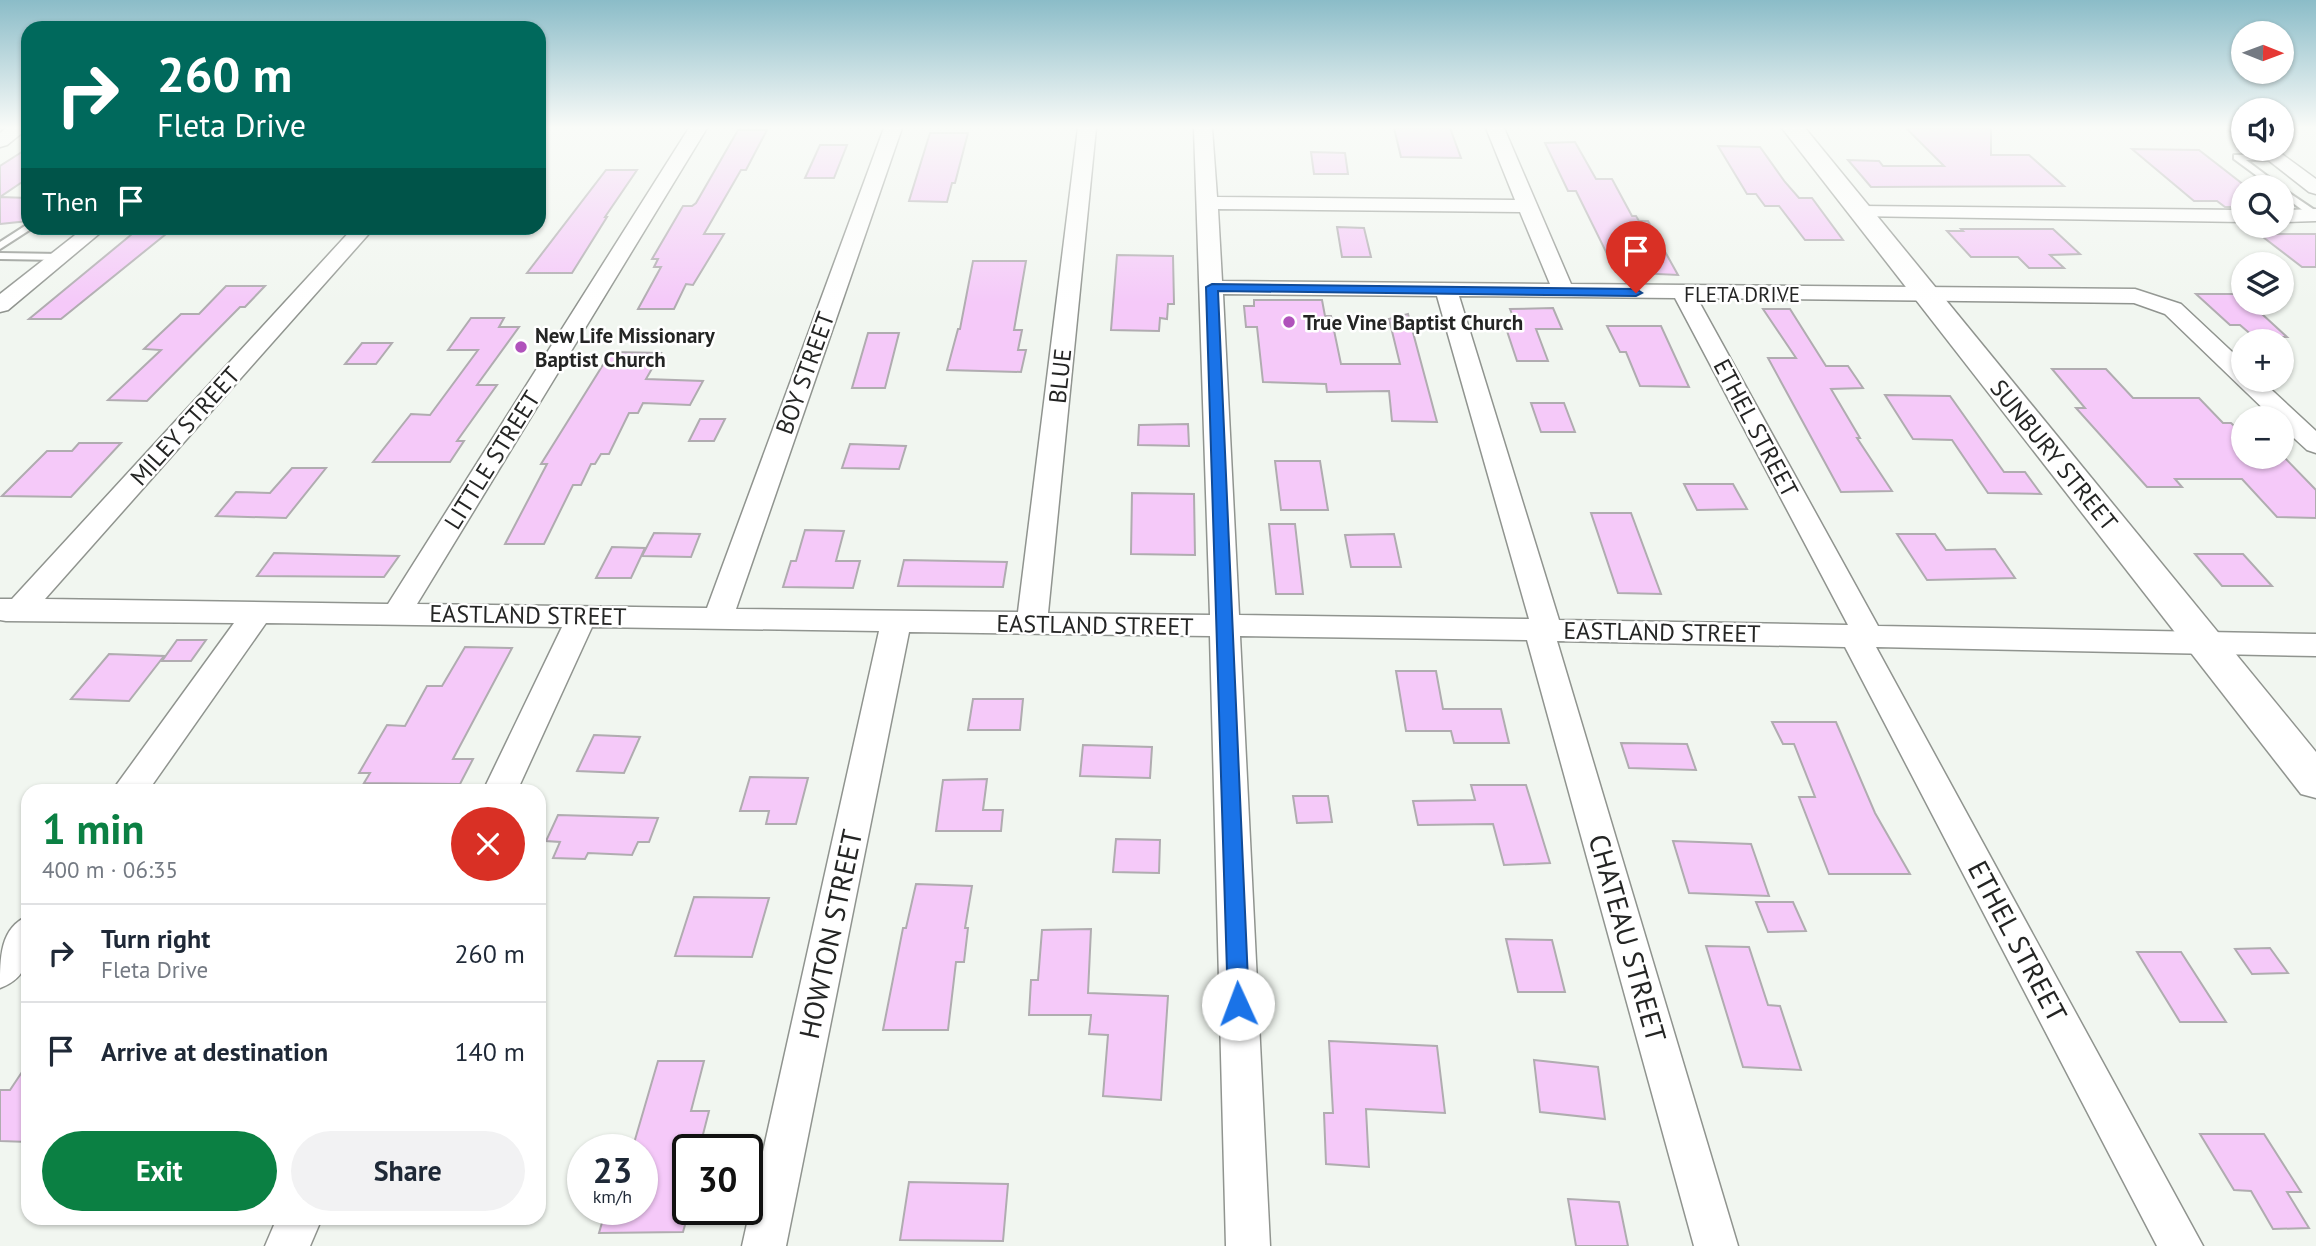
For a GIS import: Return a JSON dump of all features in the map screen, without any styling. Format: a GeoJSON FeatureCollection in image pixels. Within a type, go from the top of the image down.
{"type":"FeatureCollection","features":[{"type":"Feature","properties":{"kind":"street","name":"LITTLE STREET"},"geometry":{"type":"LineString","coordinates":[[397,613],[662,186]]}},
{"type":"Feature","properties":{"kind":"street","name":"BOY STREET"},"geometry":{"type":"LineString","coordinates":[[718,618],[872,186]]}},
{"type":"Feature","properties":{"kind":"street","name":"BLUE"},"geometry":{"type":"LineString","coordinates":[[1032,623],[1081,186]]}},
{"type":"Feature","properties":{"kind":"street"},"geometry":{"type":"LineString","coordinates":[[1206,186],[1248,1246]]}},
{"type":"Feature","properties":{"kind":"street"},"geometry":{"type":"LineString","coordinates":[[1519,186],[1564,292]]}},
{"type":"Feature","properties":{"kind":"street","name":"SUNBURY STREET"},"geometry":{"type":"LineString","coordinates":[[1840,186],[2316,782]]}},
{"type":"Feature","properties":{"kind":"street"},"geometry":{"type":"LineString","coordinates":[[1207,203],[1527,206]]}},
{"type":"Feature","properties":{"kind":"street"},"geometry":{"type":"LineString","coordinates":[[1861,212],[2231,216]]}},
{"type":"Feature","properties":{"kind":"street"},"geometry":{"type":"LineString","coordinates":[[2294,216],[2315,215]]}},
{"type":"Feature","properties":{"kind":"street"},"geometry":{"type":"LineString","coordinates":[[0,305],[87,235]]}},
{"type":"Feature","properties":{"kind":"street","name":"MILEY STREET"},"geometry":{"type":"LineString","coordinates":[[6,610],[357,235]]}},
{"type":"Feature","properties":{"kind":"street","name":"FLETA DRIVE"},"geometry":{"type":"LineString","coordinates":[[1212,287],[2146,298],[2174,309],[2231,364]]}},
{"type":"Feature","properties":{"kind":"street","name":"CHATEAU STREET"},"geometry":{"type":"LineString","coordinates":[[1446,290],[1716,1246]]}},
{"type":"Feature","properties":{"kind":"street","name":"ETHEL STREET"},"geometry":{"type":"LineString","coordinates":[[1683,293],[2180,1246]]}},
{"type":"Feature","properties":{"kind":"street"},"geometry":{"type":"LineString","coordinates":[[2260,392],[2316,445]]}},
{"type":"Feature","properties":{"kind":"street","name":"EASTLAND STREET"},"geometry":{"type":"LineString","coordinates":[[6,610],[397,613],[1223,628],[1543,630],[2316,645]]}},
{"type":"Feature","properties":{"kind":"street"},"geometry":{"type":"LineString","coordinates":[[135,784],[258,612]]}},
{"type":"Feature","properties":{"kind":"street"},"geometry":{"type":"LineString","coordinates":[[503,784],[582,616]]}},
{"type":"Feature","properties":{"kind":"street","name":"HOWTON STREET"},"geometry":{"type":"LineString","coordinates":[[764,1246],[896,622]]}},
{"type":"Feature","properties":{"kind":"street"},"geometry":{"type":"LineString","coordinates":[[0,971],[21,942]]}},
{"type":"Feature","properties":{"kind":"street"},"geometry":{"type":"LineString","coordinates":[[287,1246],[297,1225]]}},
{"type":"Feature","properties":{"kind":"lane"},"geometry":{"type":"LineString","coordinates":[[2294,200],[2315,215]]}},
{"type":"Feature","properties":{"kind":"lane"},"geometry":{"type":"LineString","coordinates":[[0,246],[21,232]]}},
{"type":"Feature","properties":{"kind":"lane"},"geometry":{"type":"LineString","coordinates":[[0,256],[60,257]]}},
{"type":"Feature","properties":{"kind":"building"},"geometry":{"type":"Polygon","coordinates":[[[0,186],[16,186],[0,197],[0,186]]]}},
{"type":"Feature","properties":{"kind":"building"},"geometry":{"type":"Polygon","coordinates":[[[594,186],[626,186],[572,273],[527,273],[594,186]]]}},
{"type":"Feature","properties":{"kind":"building"},"geometry":{"type":"Polygon","coordinates":[[[706,186],[732,186],[704,234],[724,234],[693,285],[686,284],[674,309],[638,309],[661,267],[654,267],[658,259],[652,259],[683,206],[696,203],[706,186]]]}},
{"type":"Feature","properties":{"kind":"building"},"geometry":{"type":"Polygon","coordinates":[[[914,186],[951,186],[947,202],[909,201],[914,186]]]}},
{"type":"Feature","properties":{"kind":"building"},"geometry":{"type":"Polygon","coordinates":[[[1566,186],[1616,186],[1632,216],[1636,216],[1639,221],[1648,221],[1678,275],[1616,272],[1576,191],[1568,191],[1566,186]]]}},
{"type":"Feature","properties":{"kind":"building"},"geometry":{"type":"Polygon","coordinates":[[[1742,186],[1789,186],[1799,198],[1812,198],[1843,240],[1805,240],[1779,206],[1765,206],[1756,194],[1747,194],[1742,186]]]}},
{"type":"Feature","properties":{"kind":"building"},"geometry":{"type":"Polygon","coordinates":[[[1870,186],[2036,186],[1871,187],[1870,186]]]}},
{"type":"Feature","properties":{"kind":"building"},"geometry":{"type":"Polygon","coordinates":[[[2176,186],[2231,186],[2231,207],[2225,207],[2217,201],[2194,201],[2176,186]]]}},
{"type":"Feature","properties":{"kind":"building"},"geometry":{"type":"Polygon","coordinates":[[[0,197],[21,198],[21,222],[0,224],[0,197]]]}},
{"type":"Feature","properties":{"kind":"building"},"geometry":{"type":"Polygon","coordinates":[[[1337,227],[1364,228],[1371,257],[1342,257],[1337,227]]]}},
{"type":"Feature","properties":{"kind":"building"},"geometry":{"type":"Polygon","coordinates":[[[1961,229],[2053,229],[2080,254],[2050,255],[2064,268],[2029,268],[2018,257],[1971,257],[1947,231],[1963,231],[1961,229]]]}},
{"type":"Feature","properties":{"kind":"building"},"geometry":{"type":"Polygon","coordinates":[[[2294,234],[2316,234],[2316,267],[2302,267],[2294,261],[2294,252],[2282,252],[2264,238],[2294,238],[2294,234]]]}},
{"type":"Feature","properties":{"kind":"building"},"geometry":{"type":"Polygon","coordinates":[[[131,235],[165,235],[61,319],[29,319],[131,235]]]}},
{"type":"Feature","properties":{"kind":"building"},"geometry":{"type":"Polygon","coordinates":[[[1117,255],[1173,256],[1174,304],[1168,304],[1167,319],[1160,318],[1159,331],[1111,330],[1117,255]]]}},
{"type":"Feature","properties":{"kind":"building"},"geometry":{"type":"Polygon","coordinates":[[[973,261],[1026,261],[1014,330],[1022,330],[1018,350],[1026,350],[1021,372],[947,370],[960,329],[973,261]]]}},
{"type":"Feature","properties":{"kind":"building"},"geometry":{"type":"Polygon","coordinates":[[[226,286],[265,286],[245,307],[240,307],[147,401],[108,400],[161,350],[144,349],[181,314],[199,314],[226,286]]]}},
{"type":"Feature","properties":{"kind":"building"},"geometry":{"type":"Polygon","coordinates":[[[2196,294],[2231,294],[2231,315],[2263,315],[2278,329],[2245,329],[2240,325],[2230,325],[2196,294]]]}},
{"type":"Feature","properties":{"kind":"building"},"geometry":{"type":"Polygon","coordinates":[[[1254,300],[1322,300],[1325,316],[1331,316],[1341,364],[1400,364],[1389,319],[1408,314],[1437,422],[1392,421],[1389,391],[1327,392],[1326,384],[1263,382],[1257,327],[1246,327],[1244,306],[1254,306],[1254,300]]]}},
{"type":"Feature","properties":{"kind":"building"},"geometry":{"type":"Polygon","coordinates":[[[1553,308],[1562,329],[1536,329],[1548,361],[1517,361],[1503,319],[1514,319],[1510,309],[1553,308]]]}},
{"type":"Feature","properties":{"kind":"building"},"geometry":{"type":"Polygon","coordinates":[[[1763,309],[1790,309],[1826,366],[1848,366],[1863,388],[1831,389],[1860,438],[1857,438],[1892,491],[1841,492],[1768,358],[1796,358],[1763,309]]]}},
{"type":"Feature","properties":{"kind":"building"},"geometry":{"type":"Polygon","coordinates":[[[471,318],[504,318],[499,327],[519,327],[477,385],[497,385],[457,441],[464,441],[450,462],[373,462],[411,414],[430,415],[478,350],[448,350],[471,318]]]}},
{"type":"Feature","properties":{"kind":"building"},"geometry":{"type":"Polygon","coordinates":[[[1607,326],[1661,326],[1689,387],[1640,386],[1626,352],[1620,352],[1607,326]]]}},
{"type":"Feature","properties":{"kind":"building"},"geometry":{"type":"Polygon","coordinates":[[[868,333],[899,333],[885,388],[852,388],[868,333]]]}},
{"type":"Feature","properties":{"kind":"building"},"geometry":{"type":"Polygon","coordinates":[[[362,343],[392,343],[376,364],[345,364],[362,343]]]}},
{"type":"Feature","properties":{"kind":"building"},"geometry":{"type":"Polygon","coordinates":[[[611,352],[661,353],[646,379],[703,381],[690,405],[643,403],[638,413],[629,413],[609,454],[601,454],[595,464],[591,464],[581,485],[573,485],[544,544],[505,544],[547,464],[541,464],[611,352]]]}},
{"type":"Feature","properties":{"kind":"building"},"geometry":{"type":"Polygon","coordinates":[[[2052,369],[2106,369],[2133,398],[2199,398],[2223,423],[2231,423],[2231,469],[2294,467],[2316,490],[2316,518],[2277,517],[2242,479],[2175,479],[2182,487],[2147,487],[2076,408],[2085,408],[2052,369]]]}},
{"type":"Feature","properties":{"kind":"building"},"geometry":{"type":"Polygon","coordinates":[[[1885,395],[1950,396],[2004,472],[2025,472],[2041,494],[1988,493],[1952,440],[1913,439],[1885,395]]]}},
{"type":"Feature","properties":{"kind":"building"},"geometry":{"type":"Polygon","coordinates":[[[1531,403],[1564,403],[1575,432],[1541,432],[1531,403]]]}},
{"type":"Feature","properties":{"kind":"building"},"geometry":{"type":"Polygon","coordinates":[[[700,419],[725,419],[714,441],[689,441],[700,419]]]}},
{"type":"Feature","properties":{"kind":"building"},"geometry":{"type":"Polygon","coordinates":[[[1188,424],[1189,446],[1138,445],[1139,425],[1188,424]]]}},
{"type":"Feature","properties":{"kind":"building"},"geometry":{"type":"Polygon","coordinates":[[[79,443],[121,443],[71,497],[2,496],[47,451],[72,451],[79,443]]]}},
{"type":"Feature","properties":{"kind":"building"},"geometry":{"type":"Polygon","coordinates":[[[850,444],[906,446],[899,469],[842,468],[850,444]]]}},
{"type":"Feature","properties":{"kind":"building"},"geometry":{"type":"Polygon","coordinates":[[[1275,461],[1320,461],[1328,510],[1281,510],[1275,461]]]}},
{"type":"Feature","properties":{"kind":"building"},"geometry":{"type":"Polygon","coordinates":[[[292,468],[326,468],[286,518],[216,516],[236,492],[270,493],[292,468]]]}},
{"type":"Feature","properties":{"kind":"building"},"geometry":{"type":"Polygon","coordinates":[[[1684,484],[1733,484],[1747,509],[1697,510],[1684,484]]]}},
{"type":"Feature","properties":{"kind":"building"},"geometry":{"type":"Polygon","coordinates":[[[1132,493],[1194,494],[1195,555],[1131,554],[1132,493]]]}},
{"type":"Feature","properties":{"kind":"building"},"geometry":{"type":"Polygon","coordinates":[[[1591,513],[1631,513],[1661,594],[1618,593],[1591,513]]]}},
{"type":"Feature","properties":{"kind":"building"},"geometry":{"type":"Polygon","coordinates":[[[1269,524],[1295,524],[1303,594],[1276,594],[1269,524]]]}},
{"type":"Feature","properties":{"kind":"building"},"geometry":{"type":"Polygon","coordinates":[[[805,530],[844,531],[836,561],[860,561],[853,588],[783,587],[791,561],[796,561],[805,530]]]}},
{"type":"Feature","properties":{"kind":"building"},"geometry":{"type":"Polygon","coordinates":[[[654,533],[700,534],[691,557],[642,556],[654,533]]]}},
{"type":"Feature","properties":{"kind":"building"},"geometry":{"type":"Polygon","coordinates":[[[1394,534],[1401,567],[1351,567],[1345,535],[1394,534]]]}},
{"type":"Feature","properties":{"kind":"building"},"geometry":{"type":"Polygon","coordinates":[[[1897,534],[1935,534],[1946,550],[1995,549],[2015,578],[1927,580],[1897,534]]]}},
{"type":"Feature","properties":{"kind":"building"},"geometry":{"type":"Polygon","coordinates":[[[612,547],[645,548],[631,578],[596,578],[612,547]]]}},
{"type":"Feature","properties":{"kind":"building"},"geometry":{"type":"Polygon","coordinates":[[[274,553],[399,556],[384,577],[257,576],[274,553]]]}},
{"type":"Feature","properties":{"kind":"building"},"geometry":{"type":"Polygon","coordinates":[[[2195,554],[2243,554],[2272,586],[2222,586],[2195,554]]]}},
{"type":"Feature","properties":{"kind":"building"},"geometry":{"type":"Polygon","coordinates":[[[904,560],[1007,562],[1003,587],[898,586],[904,560]]]}},
{"type":"Feature","properties":{"kind":"building"},"geometry":{"type":"Polygon","coordinates":[[[177,640],[206,640],[191,661],[162,661],[177,640]]]}},
{"type":"Feature","properties":{"kind":"building"},"geometry":{"type":"Polygon","coordinates":[[[465,647],[512,648],[453,759],[473,759],[460,784],[364,783],[370,773],[359,773],[387,725],[405,726],[427,686],[442,686],[465,647]]]}},
{"type":"Feature","properties":{"kind":"building"},"geometry":{"type":"Polygon","coordinates":[[[109,654],[164,656],[129,701],[71,699],[109,654]]]}},
{"type":"Feature","properties":{"kind":"building"},"geometry":{"type":"Polygon","coordinates":[[[1396,671],[1436,671],[1443,709],[1501,709],[1509,743],[1454,743],[1451,731],[1406,731],[1396,671]]]}},
{"type":"Feature","properties":{"kind":"building"},"geometry":{"type":"Polygon","coordinates":[[[973,699],[1023,699],[1020,730],[968,730],[973,699]]]}},
{"type":"Feature","properties":{"kind":"building"},"geometry":{"type":"Polygon","coordinates":[[[1772,722],[1836,722],[1875,813],[1910,874],[1829,874],[1799,797],[1815,797],[1794,744],[1783,744],[1772,722]]]}},
{"type":"Feature","properties":{"kind":"building"},"geometry":{"type":"Polygon","coordinates":[[[594,735],[640,737],[624,773],[577,771],[594,735]]]}},
{"type":"Feature","properties":{"kind":"building"},"geometry":{"type":"Polygon","coordinates":[[[1621,743],[1687,744],[1696,770],[1629,768],[1621,743]]]}},
{"type":"Feature","properties":{"kind":"building"},"geometry":{"type":"Polygon","coordinates":[[[1083,745],[1152,747],[1150,778],[1080,776],[1083,745]]]}},
{"type":"Feature","properties":{"kind":"building"},"geometry":{"type":"Polygon","coordinates":[[[750,777],[808,778],[796,824],[766,824],[769,811],[740,811],[750,777]]]}},
{"type":"Feature","properties":{"kind":"building"},"geometry":{"type":"Polygon","coordinates":[[[987,779],[983,810],[1003,810],[1001,831],[936,831],[943,780],[987,779]]]}},
{"type":"Feature","properties":{"kind":"building"},"geometry":{"type":"Polygon","coordinates":[[[1471,785],[1526,785],[1550,863],[1504,865],[1493,824],[1418,825],[1413,801],[1475,800],[1471,785]]]}},
{"type":"Feature","properties":{"kind":"building"},"geometry":{"type":"Polygon","coordinates":[[[1293,796],[1328,796],[1332,822],[1297,823],[1293,796]]]}},
{"type":"Feature","properties":{"kind":"building"},"geometry":{"type":"Polygon","coordinates":[[[558,815],[658,818],[649,842],[638,842],[632,855],[588,853],[585,859],[553,858],[560,842],[546,841],[558,815]]]}},
{"type":"Feature","properties":{"kind":"building"},"geometry":{"type":"Polygon","coordinates":[[[1116,839],[1160,840],[1159,873],[1113,872],[1116,839]]]}},
{"type":"Feature","properties":{"kind":"building"},"geometry":{"type":"Polygon","coordinates":[[[1673,841],[1751,844],[1769,896],[1689,893],[1673,841]]]}},
{"type":"Feature","properties":{"kind":"building"},"geometry":{"type":"Polygon","coordinates":[[[916,884],[972,886],[965,928],[968,928],[964,962],[956,962],[948,1030],[883,1030],[903,928],[906,928],[916,884]]]}},
{"type":"Feature","properties":{"kind":"building"},"geometry":{"type":"Polygon","coordinates":[[[694,897],[769,898],[752,957],[675,956],[694,897]]]}},
{"type":"Feature","properties":{"kind":"building"},"geometry":{"type":"Polygon","coordinates":[[[1756,902],[1793,902],[1806,931],[1768,932],[1756,902]]]}},
{"type":"Feature","properties":{"kind":"building"},"geometry":{"type":"Polygon","coordinates":[[[1091,929],[1088,993],[1168,996],[1161,1100],[1103,1096],[1108,1035],[1089,1034],[1091,1015],[1029,1015],[1031,980],[1038,980],[1042,930],[1091,929]]]}},
{"type":"Feature","properties":{"kind":"building"},"geometry":{"type":"Polygon","coordinates":[[[1506,939],[1552,940],[1565,992],[1518,992],[1506,939]]]}},
{"type":"Feature","properties":{"kind":"building"},"geometry":{"type":"Polygon","coordinates":[[[1706,946],[1749,947],[1768,1005],[1780,1006],[1801,1070],[1743,1067],[1706,946]]]}},
{"type":"Feature","properties":{"kind":"building"},"geometry":{"type":"Polygon","coordinates":[[[2270,948],[2288,973],[2252,974],[2235,949],[2270,948]]]}},
{"type":"Feature","properties":{"kind":"building"},"geometry":{"type":"Polygon","coordinates":[[[2137,952],[2181,952],[2226,1022],[2180,1022],[2137,952]]]}},
{"type":"Feature","properties":{"kind":"building"},"geometry":{"type":"Polygon","coordinates":[[[1329,1041],[1437,1046],[1445,1113],[1366,1109],[1369,1167],[1326,1164],[1324,1113],[1333,1113],[1329,1041]]]}},
{"type":"Feature","properties":{"kind":"building"},"geometry":{"type":"Polygon","coordinates":[[[1534,1060],[1598,1067],[1605,1119],[1540,1112],[1534,1060]]]}},
{"type":"Feature","properties":{"kind":"building"},"geometry":{"type":"Polygon","coordinates":[[[658,1061],[704,1061],[691,1111],[709,1111],[703,1134],[672,1134],[672,1225],[685,1225],[683,1232],[599,1233],[601,1225],[658,1225],[658,1134],[637,1134],[658,1061]]]}},
{"type":"Feature","properties":{"kind":"building"},"geometry":{"type":"Polygon","coordinates":[[[21,1074],[21,1142],[0,1141],[0,1090],[10,1090],[21,1074]]]}},
{"type":"Feature","properties":{"kind":"building"},"geometry":{"type":"Polygon","coordinates":[[[2200,1134],[2264,1134],[2301,1192],[2287,1192],[2309,1228],[2273,1229],[2251,1191],[2234,1190],[2200,1134]]]}},
{"type":"Feature","properties":{"kind":"building"},"geometry":{"type":"Polygon","coordinates":[[[909,1182],[1008,1184],[1003,1241],[900,1240],[909,1182]]]}},
{"type":"Feature","properties":{"kind":"building"},"geometry":{"type":"Polygon","coordinates":[[[1568,1199],[1619,1202],[1628,1246],[1576,1246],[1568,1199]]]}},
{"type":"Feature","properties":{"kind":"place","name":"True Vine Baptist Church"},"geometry":{"type":"Point","coordinates":[1289,322]}},
{"type":"Feature","properties":{"kind":"place","name":"New Life Missionary Baptist Church"},"geometry":{"type":"Point","coordinates":[521,347]}},
{"type":"Feature","properties":{"kind":"route"},"geometry":{"type":"LineString","coordinates":[[1238,1004],[1212,287],[1636,293]]}}]}
